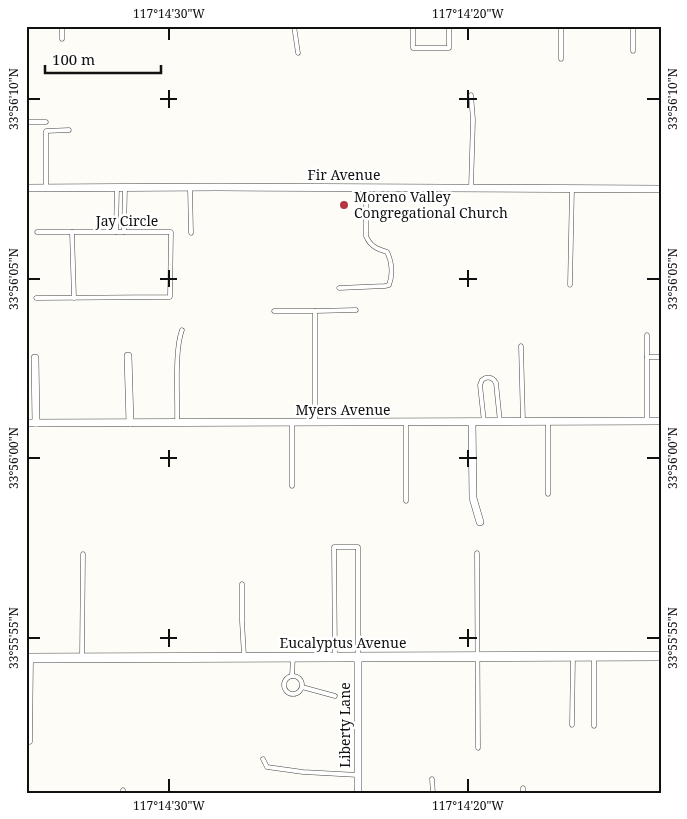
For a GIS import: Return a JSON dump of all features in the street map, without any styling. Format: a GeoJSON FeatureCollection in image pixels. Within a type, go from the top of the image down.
{"type":"FeatureCollection","features":[{"type":"Feature","properties":{"kind":"street","name":"Fir Avenue"},"geometry":{"type":"LineString","coordinates":[[26,188],[661,189]]}},
{"type":"Feature","properties":{"kind":"street"},"geometry":{"type":"LineString","coordinates":[[128,356],[130,423]]}},
{"type":"Feature","properties":{"kind":"street"},"geometry":{"type":"LineString","coordinates":[[35,358],[36,423]]}},
{"type":"Feature","properties":{"kind":"street"},"geometry":{"type":"LineString","coordinates":[[472,422],[473,498],[480,522]]}},
{"type":"Feature","properties":{"kind":"street","name":"Myers Avenue"},"geometry":{"type":"LineString","coordinates":[[26,423],[661,422]]}},
{"type":"Feature","properties":{"kind":"street","name":"Liberty Lane"},"geometry":{"type":"LineString","coordinates":[[358,656],[358,793]]}},
{"type":"Feature","properties":{"kind":"street","name":"Eucalyptus Avenue"},"geometry":{"type":"LineString","coordinates":[[29,658],[661,656]]}},
{"type":"Feature","properties":{"kind":"lane"},"geometry":{"type":"LineString","coordinates":[[62,26],[62,39]]}},
{"type":"Feature","properties":{"kind":"lane"},"geometry":{"type":"LineString","coordinates":[[294,26],[298,53]]}},
{"type":"Feature","properties":{"kind":"lane"},"geometry":{"type":"LineString","coordinates":[[413,26],[413,48],[449,48],[449,26]]}},
{"type":"Feature","properties":{"kind":"lane"},"geometry":{"type":"LineString","coordinates":[[561,26],[561,59]]}},
{"type":"Feature","properties":{"kind":"lane"},"geometry":{"type":"LineString","coordinates":[[633,26],[633,51]]}},
{"type":"Feature","properties":{"kind":"lane"},"geometry":{"type":"LineString","coordinates":[[471,95],[474,120],[471,188]]}},
{"type":"Feature","properties":{"kind":"lane"},"geometry":{"type":"LineString","coordinates":[[26,122],[46,122]]}},
{"type":"Feature","properties":{"kind":"lane"},"geometry":{"type":"LineString","coordinates":[[46,188],[46,131],[69,130]]}},
{"type":"Feature","properties":{"kind":"lane"},"geometry":{"type":"LineString","coordinates":[[116,232],[121,187]]}},
{"type":"Feature","properties":{"kind":"lane"},"geometry":{"type":"LineString","coordinates":[[121,187],[124,232]]}},
{"type":"Feature","properties":{"kind":"lane"},"geometry":{"type":"LineString","coordinates":[[190,188],[190,233]]}},
{"type":"Feature","properties":{"kind":"lane"},"geometry":{"type":"LineString","coordinates":[[339,288],[385,286],[390,285],[391,282],[391,265],[387,252],[377,249],[368,242],[366,236],[366,188]]}},
{"type":"Feature","properties":{"kind":"lane"},"geometry":{"type":"LineString","coordinates":[[570,285],[572,188]]}},
{"type":"Feature","properties":{"kind":"lane","name":"Jay Circle"},"geometry":{"type":"LineString","coordinates":[[36,232],[171,232],[170,297],[36,298]]}},
{"type":"Feature","properties":{"kind":"lane"},"geometry":{"type":"LineString","coordinates":[[72,232],[74,298]]}},
{"type":"Feature","properties":{"kind":"lane"},"geometry":{"type":"LineString","coordinates":[[274,311],[356,310]]}},
{"type":"Feature","properties":{"kind":"lane"},"geometry":{"type":"LineString","coordinates":[[315,311],[315,422]]}},
{"type":"Feature","properties":{"kind":"lane"},"geometry":{"type":"LineString","coordinates":[[177,422],[178,355],[179,338],[182,330]]}},
{"type":"Feature","properties":{"kind":"lane"},"geometry":{"type":"LineString","coordinates":[[647,335],[647,422]]}},
{"type":"Feature","properties":{"kind":"lane"},"geometry":{"type":"LineString","coordinates":[[521,346],[523,422]]}},
{"type":"Feature","properties":{"kind":"lane"},"geometry":{"type":"LineString","coordinates":[[647,357],[661,357]]}},
{"type":"Feature","properties":{"kind":"lane"},"geometry":{"type":"LineString","coordinates":[[484,422],[480,385],[482,380],[487,377],[496,383],[500,422]]}},
{"type":"Feature","properties":{"kind":"lane"},"geometry":{"type":"LineString","coordinates":[[292,422],[292,486]]}},
{"type":"Feature","properties":{"kind":"lane"},"geometry":{"type":"LineString","coordinates":[[406,422],[406,501]]}},
{"type":"Feature","properties":{"kind":"lane"},"geometry":{"type":"LineString","coordinates":[[548,422],[548,494]]}},
{"type":"Feature","properties":{"kind":"lane"},"geometry":{"type":"LineString","coordinates":[[335,656],[334,547],[358,547],[358,656]]}},
{"type":"Feature","properties":{"kind":"lane"},"geometry":{"type":"LineString","coordinates":[[477,552],[478,748]]}},
{"type":"Feature","properties":{"kind":"lane"},"geometry":{"type":"LineString","coordinates":[[82,658],[83,554]]}},
{"type":"Feature","properties":{"kind":"lane"},"geometry":{"type":"LineString","coordinates":[[242,584],[244,657]]}},
{"type":"Feature","properties":{"kind":"lane"},"geometry":{"type":"LineString","coordinates":[[572,725],[573,656]]}},
{"type":"Feature","properties":{"kind":"lane"},"geometry":{"type":"LineString","coordinates":[[594,656],[594,726]]}},
{"type":"Feature","properties":{"kind":"lane"},"geometry":{"type":"LineString","coordinates":[[292,676],[293,657]]}},
{"type":"Feature","properties":{"kind":"lane"},"geometry":{"type":"LineString","coordinates":[[29,658],[30,742]]}},
{"type":"Feature","properties":{"kind":"lane"},"geometry":{"type":"LineString","coordinates":[[292,676],[300,678],[302,687],[297,694],[290,694],[285,690],[284,682],[292,676]]}},
{"type":"Feature","properties":{"kind":"lane"},"geometry":{"type":"LineString","coordinates":[[302,687],[335,696]]}},
{"type":"Feature","properties":{"kind":"lane"},"geometry":{"type":"LineString","coordinates":[[263,759],[267,767],[303,772],[358,775]]}},
{"type":"Feature","properties":{"kind":"lane"},"geometry":{"type":"LineString","coordinates":[[432,779],[433,793]]}},
{"type":"Feature","properties":{"kind":"place","name":"Moreno Valley Congregational Church"},"geometry":{"type":"Point","coordinates":[344,205]}}]}
